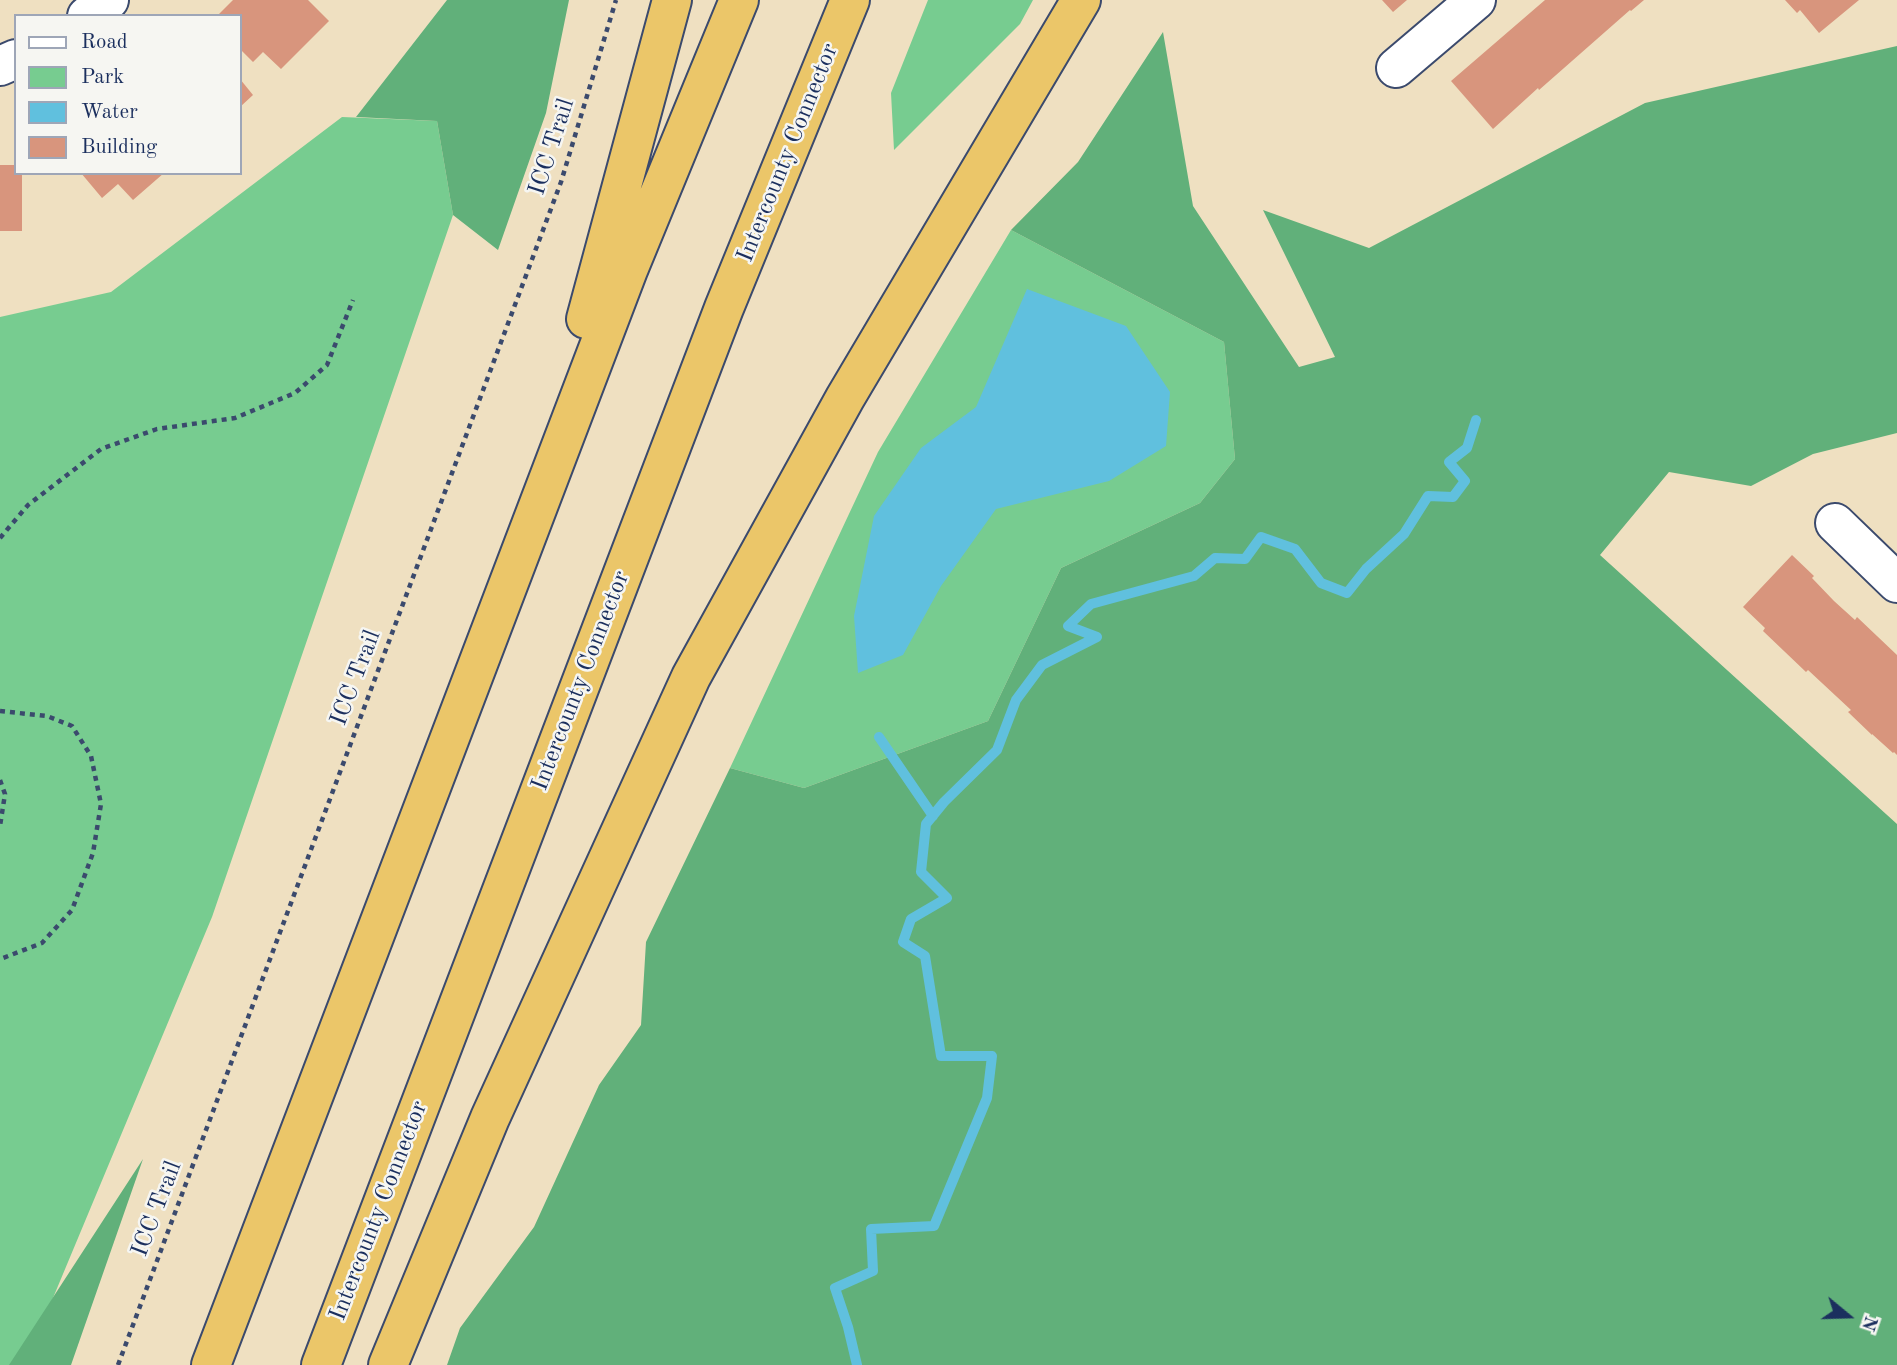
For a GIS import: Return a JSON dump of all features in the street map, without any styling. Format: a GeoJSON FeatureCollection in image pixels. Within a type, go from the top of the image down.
{"type":"FeatureCollection","features":[{"type":"Feature","properties":{"kind":"highway"},"geometry":{"type":"LineString","coordinates":[[524,544],[672,0]]}},
{"type":"Feature","properties":{"kind":"highway"},"geometry":{"type":"LineString","coordinates":[[211,1365],[628,271],[739,0]]}},
{"type":"Feature","properties":{"kind":"highway","name":"Intercounty Connector"},"geometry":{"type":"LineString","coordinates":[[321,1365],[724,309],[850,0]]}},
{"type":"Feature","properties":{"kind":"highway"},"geometry":{"type":"LineString","coordinates":[[388,1365],[490,1118],[691,677],[845,398],[1081,0]]}},
{"type":"Feature","properties":{"kind":"street"},"geometry":{"type":"LineString","coordinates":[[90,14],[109,0]]}},
{"type":"Feature","properties":{"kind":"street"},"geometry":{"type":"LineString","coordinates":[[1396,68],[1476,0]]}},
{"type":"Feature","properties":{"kind":"street"},"geometry":{"type":"LineString","coordinates":[[1835,523],[1897,583]]}},
{"type":"Feature","properties":{"kind":"path","name":"ICC Trail"},"geometry":{"type":"LineString","coordinates":[[118,1365],[561,182],[616,0]]}},
{"type":"Feature","properties":{"kind":"path"},"geometry":{"type":"LineString","coordinates":[[0,538],[28,505],[101,449],[157,429],[235,418],[295,393],[327,365],[353,300]]}},
{"type":"Feature","properties":{"kind":"path"},"geometry":{"type":"LineString","coordinates":[[0,711],[47,716],[72,726],[91,756],[101,804],[93,853],[72,910],[43,943],[0,958]]}},
{"type":"Feature","properties":{"kind":"path"},"geometry":{"type":"LineString","coordinates":[[0,780],[5,794],[0,826]]}},
{"type":"Feature","properties":{"kind":"green space"},"geometry":{"type":"Polygon","coordinates":[[[447,0],[569,0],[546,113],[498,250],[453,215],[437,121],[356,117],[447,0]]]}},
{"type":"Feature","properties":{"kind":"green space"},"geometry":{"type":"Polygon","coordinates":[[[928,0],[1033,0],[1020,24],[894,150],[891,93],[928,0]]]}},
{"type":"Feature","properties":{"kind":"green space"},"geometry":{"type":"Polygon","coordinates":[[[1163,32],[1193,206],[1299,367],[1335,357],[1263,210],[1369,248],[1645,103],[1897,46],[1897,433],[1813,454],[1751,486],[1669,472],[1600,555],[1897,824],[1897,1365],[447,1365],[460,1328],[534,1227],[599,1085],[641,1025],[646,942],[730,768],[804,788],[988,721],[1061,568],[1200,503],[1235,459],[1224,342],[1011,230],[1078,162],[1163,32]]]}},
{"type":"Feature","properties":{"kind":"green space"},"geometry":{"type":"Polygon","coordinates":[[[342,117],[437,121],[453,215],[212,917],[25,1365],[0,1365],[0,317],[111,292],[342,117]]]}},
{"type":"Feature","properties":{"kind":"green space"},"geometry":{"type":"Polygon","coordinates":[[[1011,230],[1224,342],[1235,459],[1200,503],[1061,568],[988,721],[804,788],[730,768],[878,452],[1011,230]]]}},
{"type":"Feature","properties":{"kind":"green space"},"geometry":{"type":"Polygon","coordinates":[[[143,1159],[71,1365],[9,1365],[143,1159]]]}},
{"type":"Feature","properties":{"kind":"water"},"geometry":{"type":"Polygon","coordinates":[[[1027,289],[1126,326],[1170,392],[1166,446],[1109,481],[996,509],[941,586],[903,655],[858,673],[854,616],[874,516],[921,448],[976,407],[1027,289]]]}},
{"type":"Feature","properties":{"kind":"building"},"geometry":{"type":"Polygon","coordinates":[[[233,0],[308,0],[329,21],[281,69],[263,52],[253,62],[242,51],[242,14],[219,14],[233,0]]]}},
{"type":"Feature","properties":{"kind":"building"},"geometry":{"type":"Polygon","coordinates":[[[1382,0],[1407,0],[1393,12],[1382,0]]]}},
{"type":"Feature","properties":{"kind":"building"},"geometry":{"type":"Polygon","coordinates":[[[1545,0],[1644,0],[1493,129],[1451,81],[1545,0]]]}},
{"type":"Feature","properties":{"kind":"building"},"geometry":{"type":"Polygon","coordinates":[[[1785,0],[1859,0],[1819,33],[1800,10],[1797,13],[1785,0]]]}},
{"type":"Feature","properties":{"kind":"building"},"geometry":{"type":"Polygon","coordinates":[[[242,81],[253,95],[242,105],[242,81]]]}},
{"type":"Feature","properties":{"kind":"building"},"geometry":{"type":"Polygon","coordinates":[[[0,165],[14,165],[14,175],[22,175],[22,231],[0,231],[0,165]]]}},
{"type":"Feature","properties":{"kind":"building"},"geometry":{"type":"Polygon","coordinates":[[[83,175],[162,175],[133,200],[118,184],[102,198],[83,175]]]}},
{"type":"Feature","properties":{"kind":"building"},"geometry":{"type":"Polygon","coordinates":[[[1792,555],[1834,601],[1855,620],[1857,617],[1897,655],[1897,755],[1872,735],[1848,712],[1851,710],[1763,631],[1765,628],[1743,607],[1792,555]]]}},
{"type":"Feature","properties":{"kind":"waterway"},"geometry":{"type":"LineString","coordinates":[[857,1365],[835,1288],[873,1271],[871,1229],[934,1226],[987,1098],[992,1056],[941,1056],[925,956],[903,942],[911,919],[947,898],[921,872],[926,824],[944,802],[997,750],[1016,700],[1042,665],[1097,637],[1068,626],[1091,604],[1194,576],[1215,558],[1245,559],[1261,537],[1295,549],[1321,583],[1347,593],[1366,569],[1404,534],[1428,496],[1453,497],[1465,481],[1449,462],[1467,448],[1476,420]]}},
{"type":"Feature","properties":{"kind":"waterway"},"geometry":{"type":"LineString","coordinates":[[879,737],[933,816]]}}]}
